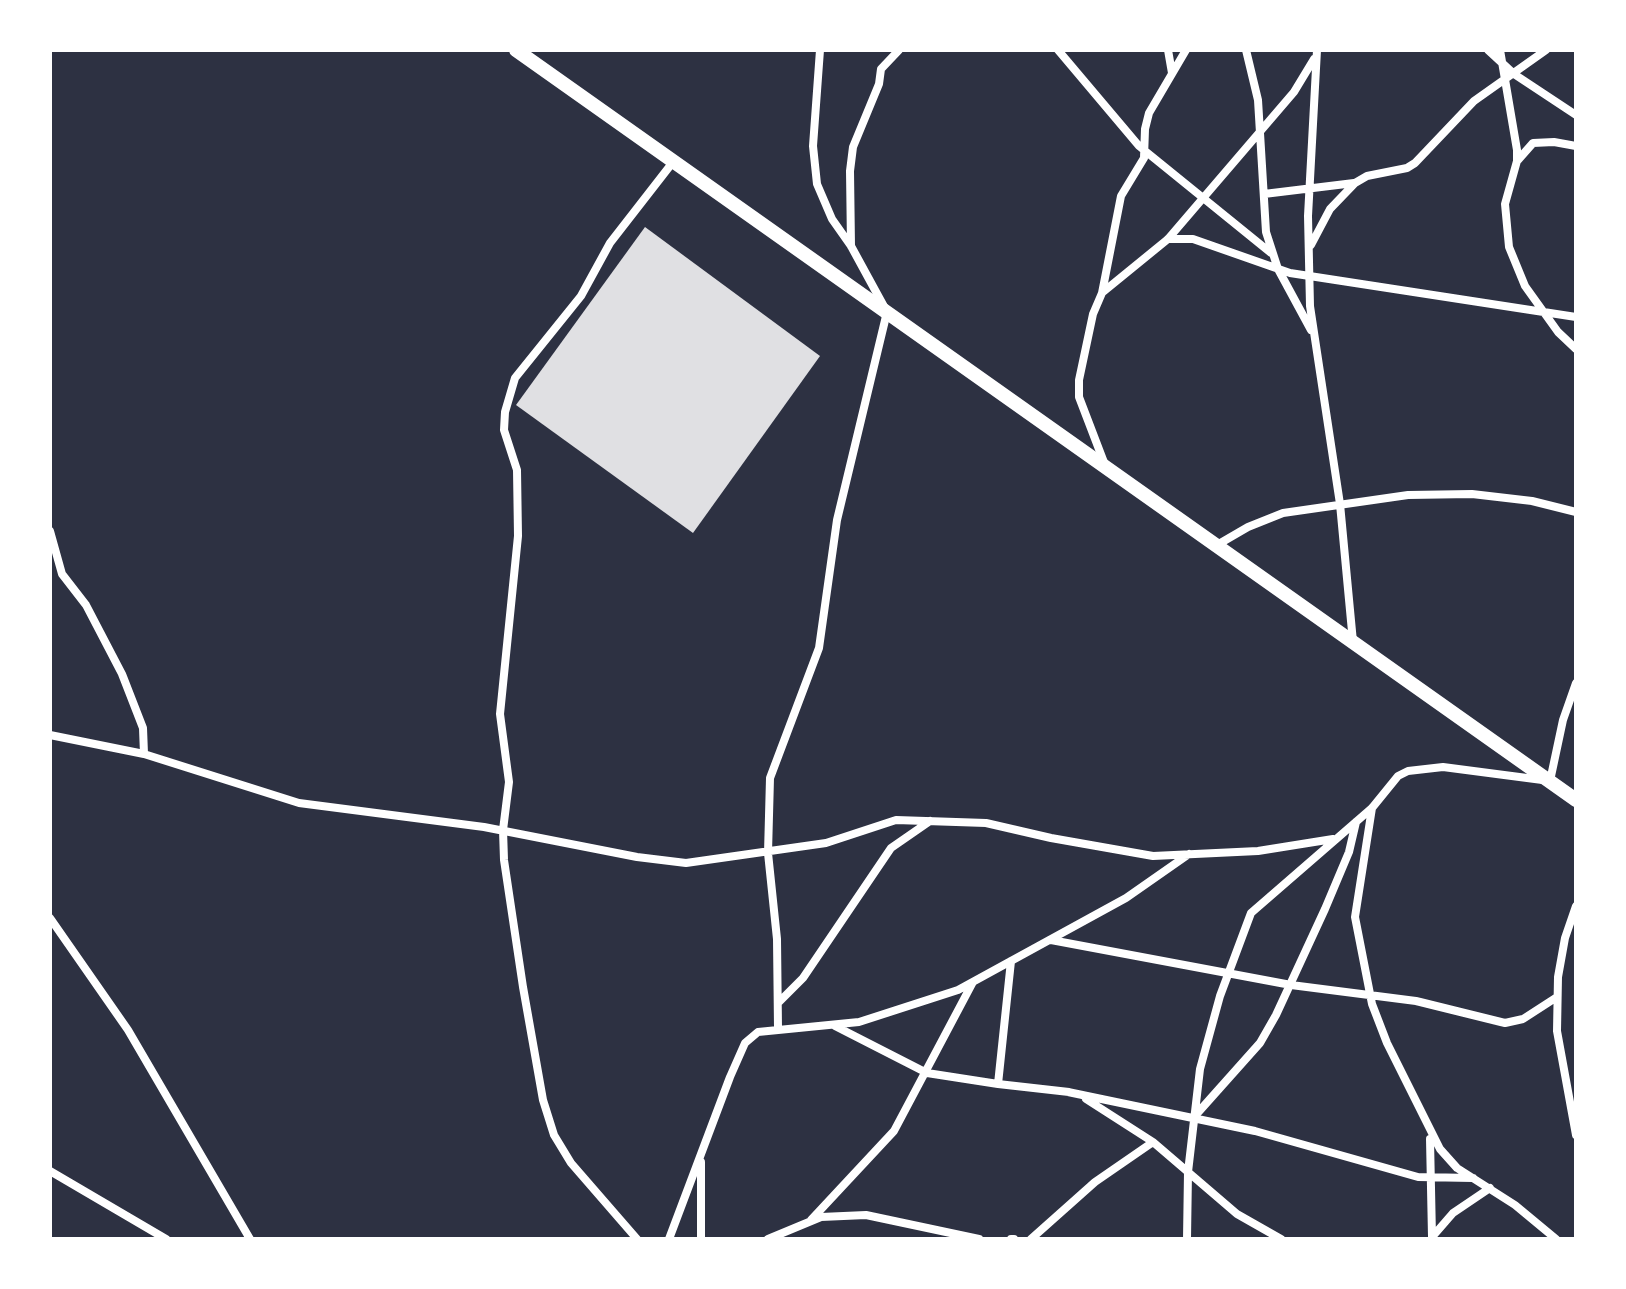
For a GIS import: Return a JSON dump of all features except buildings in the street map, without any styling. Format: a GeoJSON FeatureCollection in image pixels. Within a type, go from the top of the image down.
{"type":"FeatureCollection","features":[{"type":"Feature","properties":{"kind":"highway"},"geometry":{"type":"LineString","coordinates":[[516,50],[1576,800]]}},
{"type":"Feature","properties":{"kind":"street"},"geometry":{"type":"LineString","coordinates":[[778,1028],[777,939],[768,853],[770,778],[819,648],[837,520],[887,312],[832,219],[817,184],[813,146],[820,50]]}},
{"type":"Feature","properties":{"kind":"street"},"geometry":{"type":"LineString","coordinates":[[851,246],[853,146],[878,84],[880,69],[899,50]]}},
{"type":"Feature","properties":{"kind":"street"},"geometry":{"type":"LineString","coordinates":[[1058,50],[1144,150],[1271,253]]}},
{"type":"Feature","properties":{"kind":"street"},"geometry":{"type":"LineString","coordinates":[[1168,50],[1172,74]]}},
{"type":"Feature","properties":{"kind":"street"},"geometry":{"type":"LineString","coordinates":[[1105,465],[1079,397],[1079,380],[1093,314],[1102,293],[1120,196],[1138,170],[1149,113],[1186,50]]}},
{"type":"Feature","properties":{"kind":"street"},"geometry":{"type":"LineString","coordinates":[[1246,50],[1258,100],[1266,232],[1278,269],[1313,334]]}},
{"type":"Feature","properties":{"kind":"street"},"geometry":{"type":"LineString","coordinates":[[1102,293],[1168,240],[1294,92],[1317,50]]}},
{"type":"Feature","properties":{"kind":"street"},"geometry":{"type":"LineString","coordinates":[[1317,50],[1308,187],[1313,334],[1340,504],[1354,642]]}},
{"type":"Feature","properties":{"kind":"street"},"geometry":{"type":"LineString","coordinates":[[1488,50],[1514,74],[1576,115]]}},
{"type":"Feature","properties":{"kind":"street"},"geometry":{"type":"LineString","coordinates":[[1500,50],[1514,119],[1517,161],[1505,204],[1506,231],[1518,275],[1576,350]]}},
{"type":"Feature","properties":{"kind":"street"},"geometry":{"type":"LineString","coordinates":[[1309,250],[1330,209],[1355,183],[1415,163],[1474,101],[1546,50]]}},
{"type":"Feature","properties":{"kind":"street"},"geometry":{"type":"LineString","coordinates":[[1517,161],[1533,143],[1576,146]]}},
{"type":"Feature","properties":{"kind":"street"},"geometry":{"type":"LineString","coordinates":[[637,1239],[571,1162],[554,1135],[543,1100],[526,1006],[504,860],[509,782],[500,714],[518,536],[517,470],[504,430],[516,378],[580,296],[610,242],[674,162]]}},
{"type":"Feature","properties":{"kind":"street"},"geometry":{"type":"LineString","coordinates":[[1264,194],[1355,183]]}},
{"type":"Feature","properties":{"kind":"street"},"geometry":{"type":"LineString","coordinates":[[1168,240],[1192,238],[1278,269],[1310,276],[1576,316]]}},
{"type":"Feature","properties":{"kind":"street"},"geometry":{"type":"LineString","coordinates":[[1217,545],[1272,516],[1408,495],[1472,494],[1532,501],[1576,512]]}},
{"type":"Feature","properties":{"kind":"street"},"geometry":{"type":"LineString","coordinates":[[50,530],[62,574],[86,605],[122,674],[144,728],[144,754]]}},
{"type":"Feature","properties":{"kind":"street"},"geometry":{"type":"LineString","coordinates":[[1187,1239],[1188,1172],[1200,1069],[1250,913],[1372,808],[1398,776],[1424,767],[1550,781],[1576,682]]}},
{"type":"Feature","properties":{"kind":"street"},"geometry":{"type":"LineString","coordinates":[[50,735],[144,754],[300,803],[503,830],[661,861],[686,863],[826,843],[896,820],[986,822],[1134,854],[1258,851],[1333,839]]}},
{"type":"Feature","properties":{"kind":"street"},"geometry":{"type":"LineString","coordinates":[[1372,808],[1355,917],[1371,997],[1387,1043],[1448,1159],[1556,1239]]}},
{"type":"Feature","properties":{"kind":"street"},"geometry":{"type":"LineString","coordinates":[[778,1003],[803,978],[891,848],[930,820]]}},
{"type":"Feature","properties":{"kind":"street"},"geometry":{"type":"LineString","coordinates":[[1193,1118],[1260,1042],[1292,985],[1349,852],[1356,822]]}},
{"type":"Feature","properties":{"kind":"street"},"geometry":{"type":"LineString","coordinates":[[670,1239],[745,1044],[758,1032],[859,1022],[920,1004],[1052,940],[1126,898],[1189,854]]}},
{"type":"Feature","properties":{"kind":"street"},"geometry":{"type":"LineString","coordinates":[[1576,906],[1564,938],[1557,997],[1557,1031],[1576,1135]]}},
{"type":"Feature","properties":{"kind":"street"},"geometry":{"type":"LineString","coordinates":[[50,918],[128,1030],[250,1239]]}},
{"type":"Feature","properties":{"kind":"street"},"geometry":{"type":"LineString","coordinates":[[1052,940],[1292,985],[1416,1002],[1514,1024],[1557,997]]}},
{"type":"Feature","properties":{"kind":"street"},"geometry":{"type":"LineString","coordinates":[[998,1084],[1011,961]]}},
{"type":"Feature","properties":{"kind":"street"},"geometry":{"type":"LineString","coordinates":[[812,1220],[887,1142],[974,981]]}},
{"type":"Feature","properties":{"kind":"street"},"geometry":{"type":"LineString","coordinates":[[830,1024],[924,1072],[1068,1092],[1255,1130],[1405,1174],[1474,1178]]}},
{"type":"Feature","properties":{"kind":"street"},"geometry":{"type":"LineString","coordinates":[[1068,1092],[1096,1104],[1154,1142],[1237,1214],[1281,1239]]}},
{"type":"Feature","properties":{"kind":"street"},"geometry":{"type":"LineString","coordinates":[[1429,1129],[1431,1238]]}},
{"type":"Feature","properties":{"kind":"street"},"geometry":{"type":"LineString","coordinates":[[1030,1239],[1095,1182],[1154,1142]]}},
{"type":"Feature","properties":{"kind":"street"},"geometry":{"type":"LineString","coordinates":[[701,1239],[702,1153]]}},
{"type":"Feature","properties":{"kind":"street"},"geometry":{"type":"LineString","coordinates":[[50,1172],[166,1239]]}},
{"type":"Feature","properties":{"kind":"street"},"geometry":{"type":"LineString","coordinates":[[1431,1238],[1453,1213],[1490,1188]]}},
{"type":"Feature","properties":{"kind":"street"},"geometry":{"type":"LineString","coordinates":[[768,1239],[812,1220],[866,1214],[978,1239]]}}]}
